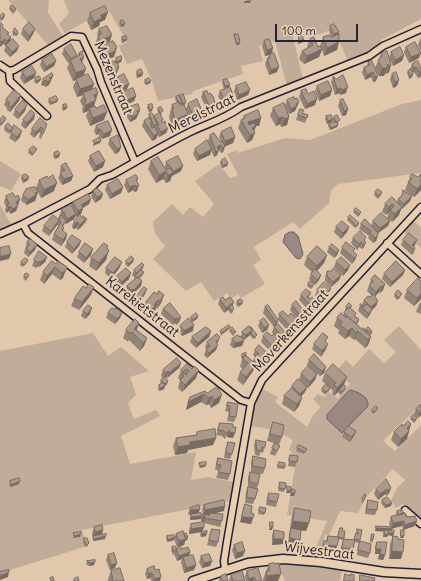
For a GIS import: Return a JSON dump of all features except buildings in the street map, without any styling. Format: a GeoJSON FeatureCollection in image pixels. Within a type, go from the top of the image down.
{"type":"FeatureCollection","features":[{"type":"Feature","properties":{"kind":"street","name":"Merelstraat"},"geometry":{"type":"LineString","coordinates":[[0,234],[23,224],[90,189],[100,179],[112,175],[218,118],[230,115],[241,107],[369,56],[383,46],[421,29]]}},
{"type":"Feature","properties":{"kind":"street","name":"Mezenstraat"},"geometry":{"type":"LineString","coordinates":[[9,71],[14,70],[71,36],[78,35],[82,37],[97,69],[101,82],[135,162]]}},
{"type":"Feature","properties":{"kind":"street"},"geometry":{"type":"LineString","coordinates":[[0,65],[9,71],[10,81],[47,116]]}},
{"type":"Feature","properties":{"kind":"street","name":"Moverkensstraat"},"geometry":{"type":"LineString","coordinates":[[225,570],[224,561],[251,403],[262,380],[421,207]]}},
{"type":"Feature","properties":{"kind":"street","name":"Karekietstraat"},"geometry":{"type":"LineString","coordinates":[[23,224],[28,233],[241,400],[251,403]]}},
{"type":"Feature","properties":{"kind":"street"},"geometry":{"type":"LineString","coordinates":[[388,243],[421,274]]}},
{"type":"Feature","properties":{"kind":"street"},"geometry":{"type":"LineString","coordinates":[[405,510],[421,524]]}},
{"type":"Feature","properties":{"kind":"street","name":"Wijvestraat"},"geometry":{"type":"LineString","coordinates":[[192,581],[248,563],[269,560],[295,559],[359,569],[421,574]]}},
{"type":"Feature","properties":{"kind":"shaded area"},"geometry":{"type":"Polygon","coordinates":[[[8,0],[49,0],[48,13],[63,36],[48,45],[8,0]]]}},
{"type":"Feature","properties":{"kind":"shaded area"},"geometry":{"type":"Polygon","coordinates":[[[64,0],[421,0],[421,19],[381,40],[383,43],[367,51],[368,53],[348,61],[334,29],[314,36],[311,28],[292,33],[303,79],[287,86],[275,41],[259,46],[263,61],[241,66],[243,74],[193,91],[192,94],[158,101],[152,81],[142,59],[127,64],[119,46],[127,42],[108,9],[65,33],[59,24],[69,13],[64,0]]]}},
{"type":"Feature","properties":{"kind":"shaded area"},"geometry":{"type":"Polygon","coordinates":[[[421,100],[421,173],[338,184],[331,191],[329,203],[300,229],[293,222],[254,247],[261,260],[253,265],[265,284],[241,298],[238,294],[231,299],[227,293],[214,301],[201,282],[186,291],[153,259],[165,246],[155,234],[153,222],[172,204],[183,215],[190,207],[203,217],[214,204],[195,181],[219,164],[230,178],[238,175],[227,154],[237,150],[238,153],[285,138],[310,140],[402,104],[421,100]]]}},
{"type":"Feature","properties":{"kind":"shaded area"},"geometry":{"type":"Polygon","coordinates":[[[0,161],[21,174],[11,191],[1,186],[0,187],[0,161]]]}},
{"type":"Feature","properties":{"kind":"shaded area"},"geometry":{"type":"Polygon","coordinates":[[[0,205],[12,226],[0,230],[0,205]]]}},
{"type":"Feature","properties":{"kind":"shaded area"},"geometry":{"type":"Polygon","coordinates":[[[413,220],[421,228],[421,248],[403,231],[413,220]]]}},
{"type":"Feature","properties":{"kind":"shaded area"},"geometry":{"type":"Polygon","coordinates":[[[290,232],[294,232],[298,236],[303,254],[300,259],[296,258],[283,242],[285,235],[290,232]]]}},
{"type":"Feature","properties":{"kind":"shaded area"},"geometry":{"type":"Polygon","coordinates":[[[399,326],[421,350],[421,405],[383,441],[395,451],[421,425],[421,521],[403,504],[396,508],[391,501],[397,488],[405,480],[393,469],[366,497],[358,513],[340,511],[329,535],[325,535],[320,556],[313,555],[327,521],[287,515],[296,461],[290,460],[292,452],[289,450],[293,440],[272,430],[250,426],[256,397],[261,388],[278,397],[275,402],[307,427],[314,414],[321,407],[313,399],[318,394],[325,397],[329,392],[338,399],[350,384],[336,372],[346,360],[353,367],[369,349],[384,363],[396,352],[384,340],[399,326]]]}},
{"type":"Feature","properties":{"kind":"shaded area"},"geometry":{"type":"Polygon","coordinates":[[[93,333],[108,356],[121,347],[149,371],[130,377],[136,395],[128,403],[134,419],[156,410],[160,416],[121,436],[130,464],[196,452],[191,480],[208,477],[234,482],[230,501],[82,530],[87,546],[0,573],[0,351],[93,333]]]}},
{"type":"Feature","properties":{"kind":"shaded area"},"geometry":{"type":"Polygon","coordinates":[[[350,390],[365,397],[368,406],[342,433],[327,419],[327,415],[350,390]]]}},
{"type":"Feature","properties":{"kind":"shaded area"},"geometry":{"type":"Polygon","coordinates":[[[298,563],[342,570],[340,581],[285,581],[277,564],[298,563]]]}}]}
